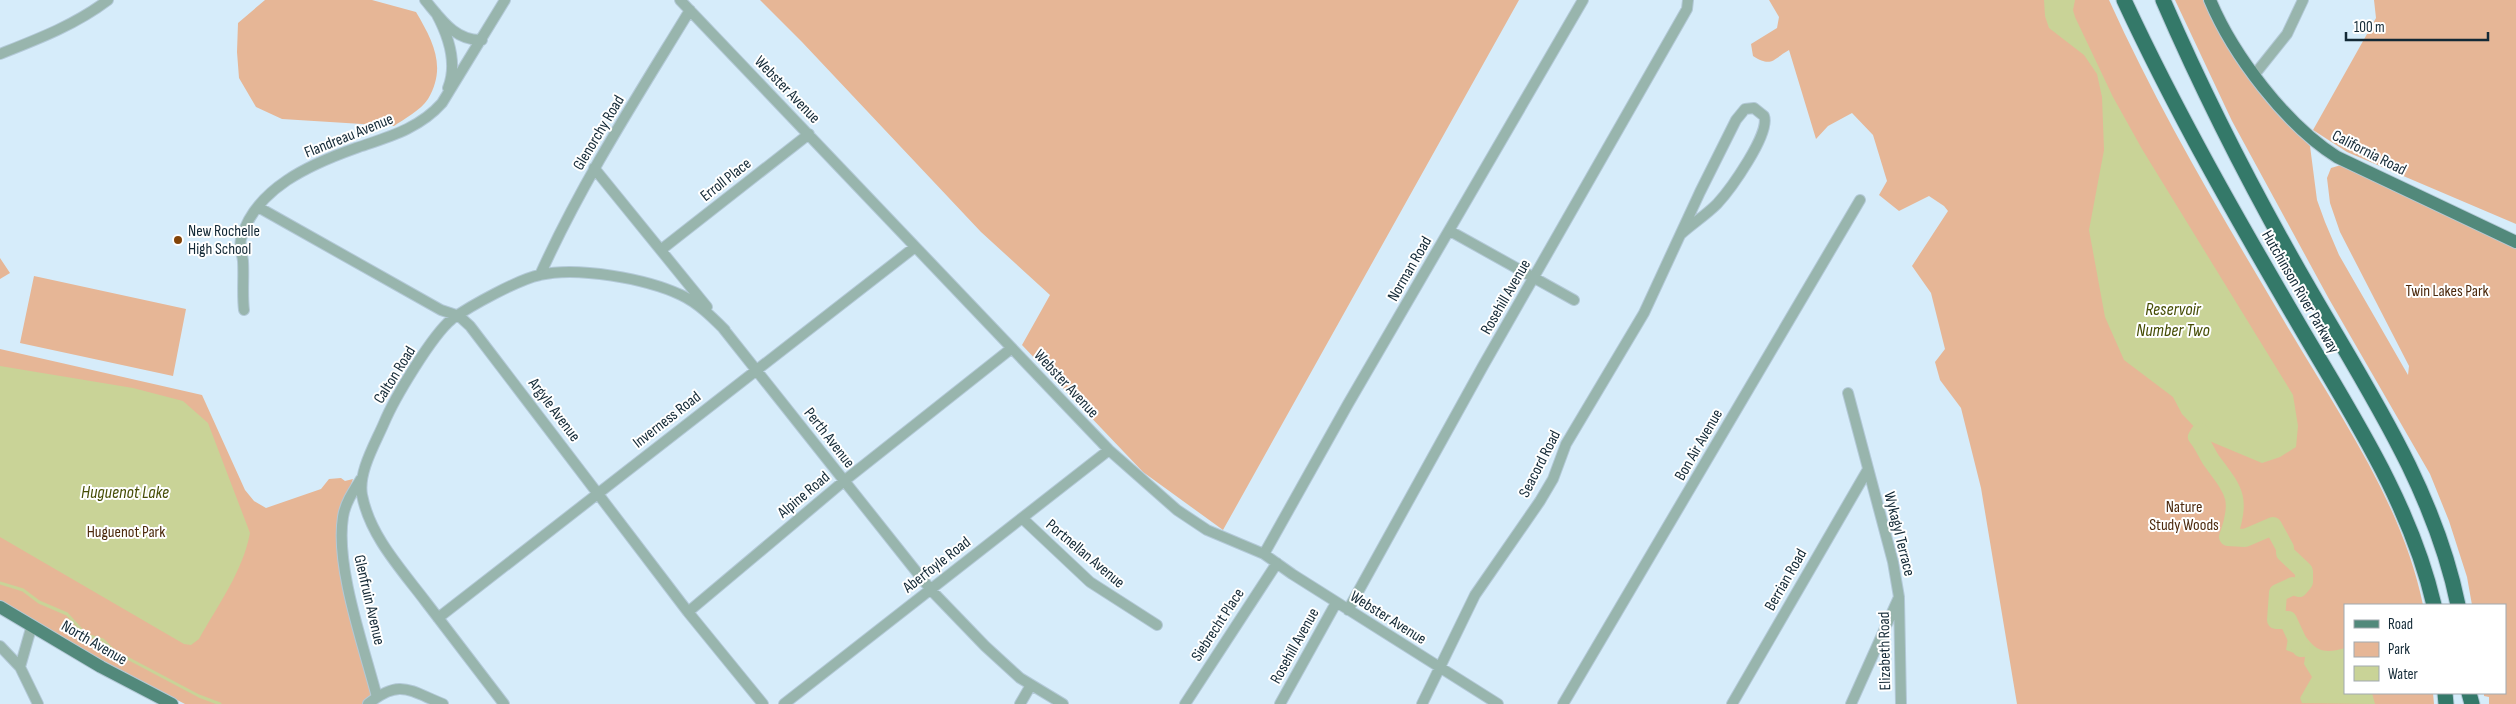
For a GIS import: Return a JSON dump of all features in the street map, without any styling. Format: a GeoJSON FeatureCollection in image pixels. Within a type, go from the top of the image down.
{"type":"FeatureCollection","features":[{"type":"Feature","properties":{"kind":"highway","name":"Hutchinson River Parkway"},"geometry":{"type":"LineString","coordinates":[[2124,0],[2204,160],[2388,479],[2416,542],[2434,604]]}},
{"type":"Feature","properties":{"kind":"highway","name":"Hutchinson River Parkway"},"geometry":{"type":"LineString","coordinates":[[2163,0],[2203,87],[2260,199],[2413,471],[2442,540],[2458,604]]}},
{"type":"Feature","properties":{"kind":"main road","name":"California Road"},"geometry":{"type":"LineString","coordinates":[[2210,0],[2229,37],[2289,120],[2327,151],[2516,242]]}},
{"type":"Feature","properties":{"kind":"main road","name":"North Avenue"},"geometry":{"type":"LineString","coordinates":[[0,607],[101,667],[172,704]]}},
{"type":"Feature","properties":{"kind":"street"},"geometry":{"type":"LineString","coordinates":[[0,54],[47,36],[90,14],[108,0]]}},
{"type":"Feature","properties":{"kind":"street"},"geometry":{"type":"LineString","coordinates":[[425,0],[457,35],[470,40],[482,40]]}},
{"type":"Feature","properties":{"kind":"street","name":"Flandreau Avenue"},"geometry":{"type":"LineString","coordinates":[[244,310],[241,240],[246,225],[267,196],[296,175],[317,163],[388,139],[431,115],[442,103],[505,0]]}},
{"type":"Feature","properties":{"kind":"street","name":"Webster Avenue"},"geometry":{"type":"LineString","coordinates":[[680,0],[1110,450],[1177,510],[1207,530],[1264,554],[1336,603],[1498,704]]}},
{"type":"Feature","properties":{"kind":"street","name":"Norman Road"},"geometry":{"type":"LineString","coordinates":[[1264,554],[1583,0]]}},
{"type":"Feature","properties":{"kind":"street","name":"Rosehill Avenue"},"geometry":{"type":"LineString","coordinates":[[1348,610],[1483,366],[1687,9],[1688,0]]}},
{"type":"Feature","properties":{"kind":"street"},"geometry":{"type":"LineString","coordinates":[[2255,74],[2286,34],[2303,0]]}},
{"type":"Feature","properties":{"kind":"street","name":"Glenorchy Road"},"geometry":{"type":"LineString","coordinates":[[540,275],[594,168],[690,10]]}},
{"type":"Feature","properties":{"kind":"street"},"geometry":{"type":"LineString","coordinates":[[436,13],[445,31],[451,52],[450,82],[442,103]]}},
{"type":"Feature","properties":{"kind":"street","name":"Seacord Road"},"geometry":{"type":"LineString","coordinates":[[1422,704],[1475,595],[1553,479],[1566,444],[1644,313],[1681,234],[1736,120],[1745,109],[1754,108],[1764,116],[1766,123],[1750,158],[1717,203],[1681,234]]}},
{"type":"Feature","properties":{"kind":"street","name":"Erroll Place"},"geometry":{"type":"LineString","coordinates":[[662,249],[809,134]]}},
{"type":"Feature","properties":{"kind":"street","name":"Perth Avenue"},"geometry":{"type":"LineString","coordinates":[[594,168],[662,249],[931,590],[985,646],[1031,685],[1063,704]]}},
{"type":"Feature","properties":{"kind":"street","name":"Bon Air Avenue"},"geometry":{"type":"LineString","coordinates":[[1563,704],[1860,200]]}},
{"type":"Feature","properties":{"kind":"street","name":"Argyle Avenue"},"geometry":{"type":"LineString","coordinates":[[258,207],[441,310],[459,316],[470,326],[507,372],[688,612],[762,704]]}},
{"type":"Feature","properties":{"kind":"street"},"geometry":{"type":"LineString","coordinates":[[1450,231],[1574,300]]}},
{"type":"Feature","properties":{"kind":"street","name":"Inverness Road"},"geometry":{"type":"LineString","coordinates":[[438,618],[915,247]]}},
{"type":"Feature","properties":{"kind":"street","name":"Calton Road"},"geometry":{"type":"LineString","coordinates":[[504,704],[438,618],[375,531],[362,493],[364,472],[393,402],[440,333],[452,319],[486,299],[540,275],[604,274],[643,281],[682,295],[710,314],[725,330]]}},
{"type":"Feature","properties":{"kind":"street","name":"Alpine Road"},"geometry":{"type":"LineString","coordinates":[[688,612],[844,481],[1012,348]]}},
{"type":"Feature","properties":{"kind":"street","name":"Wykagyl Terrace"},"geometry":{"type":"LineString","coordinates":[[1848,393],[1867,472],[1892,562],[1899,597],[1851,704]]}},
{"type":"Feature","properties":{"kind":"street","name":"Aberfoyle Road"},"geometry":{"type":"LineString","coordinates":[[784,704],[1110,450]]}},
{"type":"Feature","properties":{"kind":"street","name":"Glenfruin Avenue"},"geometry":{"type":"LineString","coordinates":[[364,472],[346,506],[342,544],[345,571],[377,697]]}},
{"type":"Feature","properties":{"kind":"street","name":"Berrian Road"},"geometry":{"type":"LineString","coordinates":[[1732,704],[1867,472]]}},
{"type":"Feature","properties":{"kind":"street","name":"Portnellan Avenue"},"geometry":{"type":"LineString","coordinates":[[1022,518],[1090,582],[1157,625]]}},
{"type":"Feature","properties":{"kind":"street","name":"Siebrecht Place"},"geometry":{"type":"LineString","coordinates":[[1185,704],[1277,563]]}},
{"type":"Feature","properties":{"kind":"street","name":"Elizabeth Road"},"geometry":{"type":"LineString","coordinates":[[1899,597],[1901,704]]}},
{"type":"Feature","properties":{"kind":"street","name":"Rosehill Avenue"},"geometry":{"type":"LineString","coordinates":[[1280,704],[1336,603]]}},
{"type":"Feature","properties":{"kind":"street"},"geometry":{"type":"LineString","coordinates":[[20,667],[32,625]]}},
{"type":"Feature","properties":{"kind":"street"},"geometry":{"type":"LineString","coordinates":[[0,646],[20,667],[38,704]]}},
{"type":"Feature","properties":{"kind":"street"},"geometry":{"type":"LineString","coordinates":[[1020,704],[1031,685]]}},
{"type":"Feature","properties":{"kind":"street"},"geometry":{"type":"LineString","coordinates":[[368,704],[395,688],[409,689],[443,704]]}},
{"type":"Feature","properties":{"kind":"green space"},"geometry":{"type":"Polygon","coordinates":[[[265,0],[372,0],[416,12],[428,33],[436,54],[437,76],[428,99],[417,111],[394,126],[282,119],[256,107],[239,78],[237,52],[238,23],[265,0]]]}},
{"type":"Feature","properties":{"kind":"green space"},"geometry":{"type":"Polygon","coordinates":[[[760,0],[1519,0],[1223,530],[1143,472],[1022,345],[1050,295],[981,232],[760,0]]]}},
{"type":"Feature","properties":{"kind":"green space","name":"Nature Study Woods"},"geometry":{"type":"Polygon","coordinates":[[[1769,0],[2109,0],[2172,127],[2242,250],[2368,463],[2386,497],[2414,568],[2423,604],[2344,604],[2344,694],[2433,694],[2434,704],[2017,704],[1981,488],[1961,408],[1940,380],[1935,362],[1945,349],[1931,293],[1912,266],[1948,211],[1929,196],[1899,211],[1879,195],[1887,181],[1873,135],[1852,113],[1828,126],[1816,139],[1789,50],[1769,62],[1759,60],[1753,56],[1751,44],[1777,28],[1779,17],[1769,0]]]}},
{"type":"Feature","properties":{"kind":"green space","name":"Twin Lakes Park"},"geometry":{"type":"Polygon","coordinates":[[[2175,0],[2205,0],[2278,113],[2310,146],[2317,200],[2339,255],[2408,375],[2409,366],[2340,232],[2330,203],[2327,178],[2331,168],[2341,165],[2516,247],[2516,704],[2489,704],[2489,697],[2484,696],[2484,694],[2506,694],[2506,604],[2472,604],[2467,577],[2449,521],[2430,474],[2329,299],[2232,121],[2175,0]]]}},
{"type":"Feature","properties":{"kind":"green space"},"geometry":{"type":"Polygon","coordinates":[[[2374,0],[2516,0],[2516,224],[2347,152],[2313,130],[2376,18],[2374,0]]]}},
{"type":"Feature","properties":{"kind":"green space"},"geometry":{"type":"Polygon","coordinates":[[[0,258],[10,273],[0,279],[0,258]]]}},
{"type":"Feature","properties":{"kind":"green space"},"geometry":{"type":"Polygon","coordinates":[[[34,276],[186,309],[173,376],[20,343],[34,276]]]}},
{"type":"Feature","properties":{"kind":"green space","name":"Huguenot Park"},"geometry":{"type":"Polygon","coordinates":[[[0,349],[202,395],[245,490],[254,501],[266,508],[321,489],[329,479],[341,478],[345,481],[353,479],[343,505],[339,558],[373,695],[363,704],[185,704],[0,609],[0,349]]]}},
{"type":"Feature","properties":{"kind":"water","name":"Reservoir Number Two"},"geometry":{"type":"Polygon","coordinates":[[[2044,0],[2075,0],[2073,10],[2075,17],[2113,97],[2142,149],[2293,395],[2298,426],[2296,447],[2280,457],[2262,463],[2207,440],[2182,414],[2173,397],[2124,360],[2105,317],[2089,230],[2104,150],[2102,97],[2097,74],[2084,55],[2049,28],[2045,16],[2044,0]]]}},
{"type":"Feature","properties":{"kind":"water","name":"Huguenot Lake"},"geometry":{"type":"Polygon","coordinates":[[[0,366],[133,388],[183,401],[208,423],[250,533],[242,561],[229,588],[199,639],[191,645],[184,644],[0,537],[0,366]]]}},
{"type":"Feature","properties":{"kind":"water"},"geometry":{"type":"Polygon","coordinates":[[[2290,626],[2297,629],[2317,648],[2324,651],[2344,648],[2344,694],[2372,694],[2375,704],[2302,703],[2300,698],[2312,677],[2304,664],[2305,657],[2286,650],[2290,626]]]}},
{"type":"Feature","properties":{"kind":"waterway"},"geometry":{"type":"LineString","coordinates":[[2200,432],[2197,437],[2230,488],[2233,496],[2235,504],[2234,513],[2228,537],[2245,538],[2273,526],[2285,548],[2285,553],[2304,571],[2304,582],[2299,588],[2293,586],[2278,593],[2276,620],[2288,620],[2301,648]]}},
{"type":"Feature","properties":{"kind":"waterway"},"geometry":{"type":"LineString","coordinates":[[0,583],[23,590],[39,602],[67,614],[86,635],[103,640],[114,651],[199,696],[220,704]]}},
{"type":"Feature","properties":{"kind":"place","name":"New Rochelle High School"},"geometry":{"type":"Point","coordinates":[178,240]}}]}
